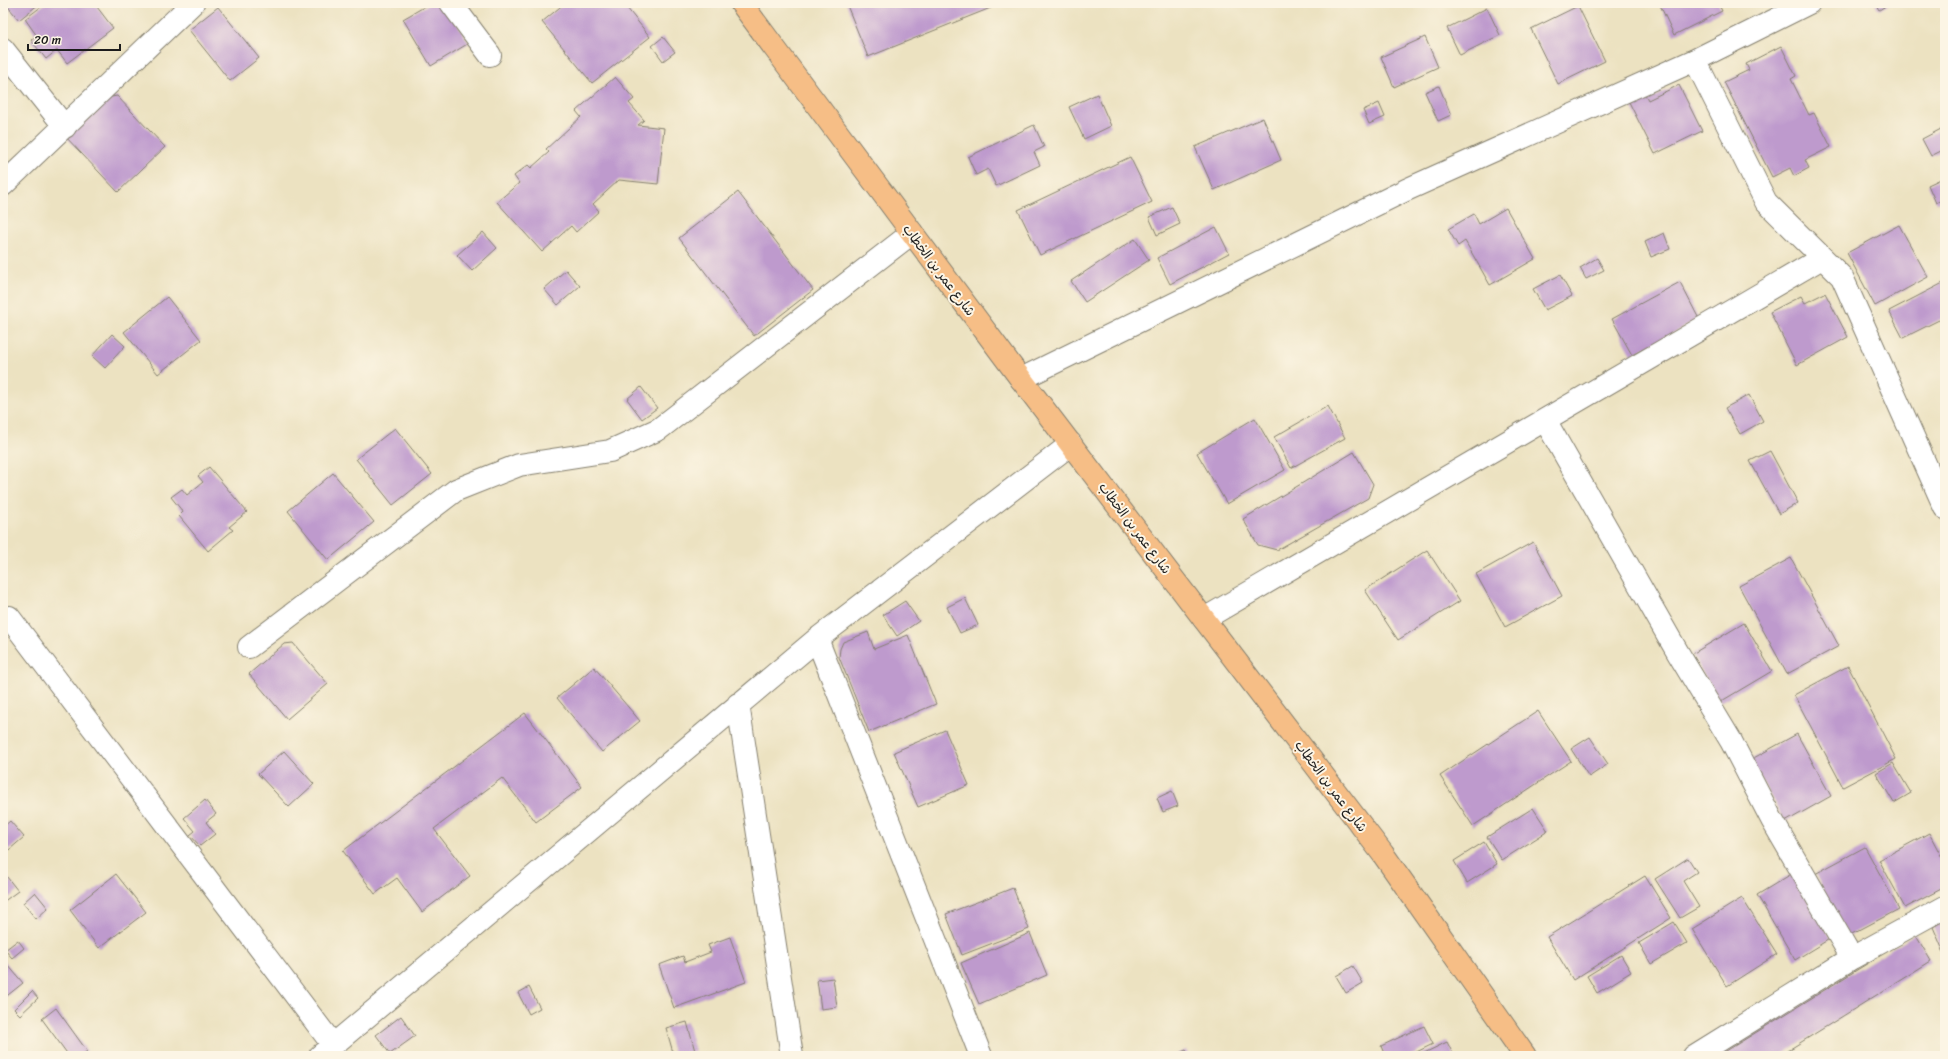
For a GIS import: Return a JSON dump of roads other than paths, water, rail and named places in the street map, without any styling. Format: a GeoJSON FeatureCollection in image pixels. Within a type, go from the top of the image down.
{"type":"FeatureCollection","features":[{"type":"Feature","properties":{"kind":"main road","name":"شارع عمر بن الخطاب"},"geometry":{"type":"LineString","coordinates":[[741,3],[1021,379],[1383,854],[1525,1056]]}},
{"type":"Feature","properties":{"kind":"lane"},"geometry":{"type":"LineString","coordinates":[[3,185],[193,3]]}},
{"type":"Feature","properties":{"kind":"lane"},"geometry":{"type":"LineString","coordinates":[[452,3],[490,55]]}},
{"type":"Feature","properties":{"kind":"lane"},"geometry":{"type":"LineString","coordinates":[[1021,379],[1406,190],[1695,60],[1809,3]]}},
{"type":"Feature","properties":{"kind":"lane"},"geometry":{"type":"LineString","coordinates":[[3,49],[65,126]]}},
{"type":"Feature","properties":{"kind":"lane"},"geometry":{"type":"LineString","coordinates":[[1695,60],[1766,202],[1842,277],[1945,508]]}},
{"type":"Feature","properties":{"kind":"lane"},"geometry":{"type":"LineString","coordinates":[[248,647],[456,490],[519,465],[610,451],[658,429],[912,233]]}},
{"type":"Feature","properties":{"kind":"lane"},"geometry":{"type":"LineString","coordinates":[[1204,619],[1822,258]]}},
{"type":"Feature","properties":{"kind":"lane"},"geometry":{"type":"LineString","coordinates":[[1546,420],[1678,653],[1731,741],[1772,820],[1852,958]]}},
{"type":"Feature","properties":{"kind":"lane"},"geometry":{"type":"LineString","coordinates":[[9,617],[326,1050],[817,639],[1071,444]]}},
{"type":"Feature","properties":{"kind":"lane"},"geometry":{"type":"LineString","coordinates":[[817,639],[981,1056]]}},
{"type":"Feature","properties":{"kind":"lane"},"geometry":{"type":"LineString","coordinates":[[738,704],[792,1056]]}},
{"type":"Feature","properties":{"kind":"lane"},"geometry":{"type":"LineString","coordinates":[[1694,1056],[1852,958],[1945,907]]}}]}
